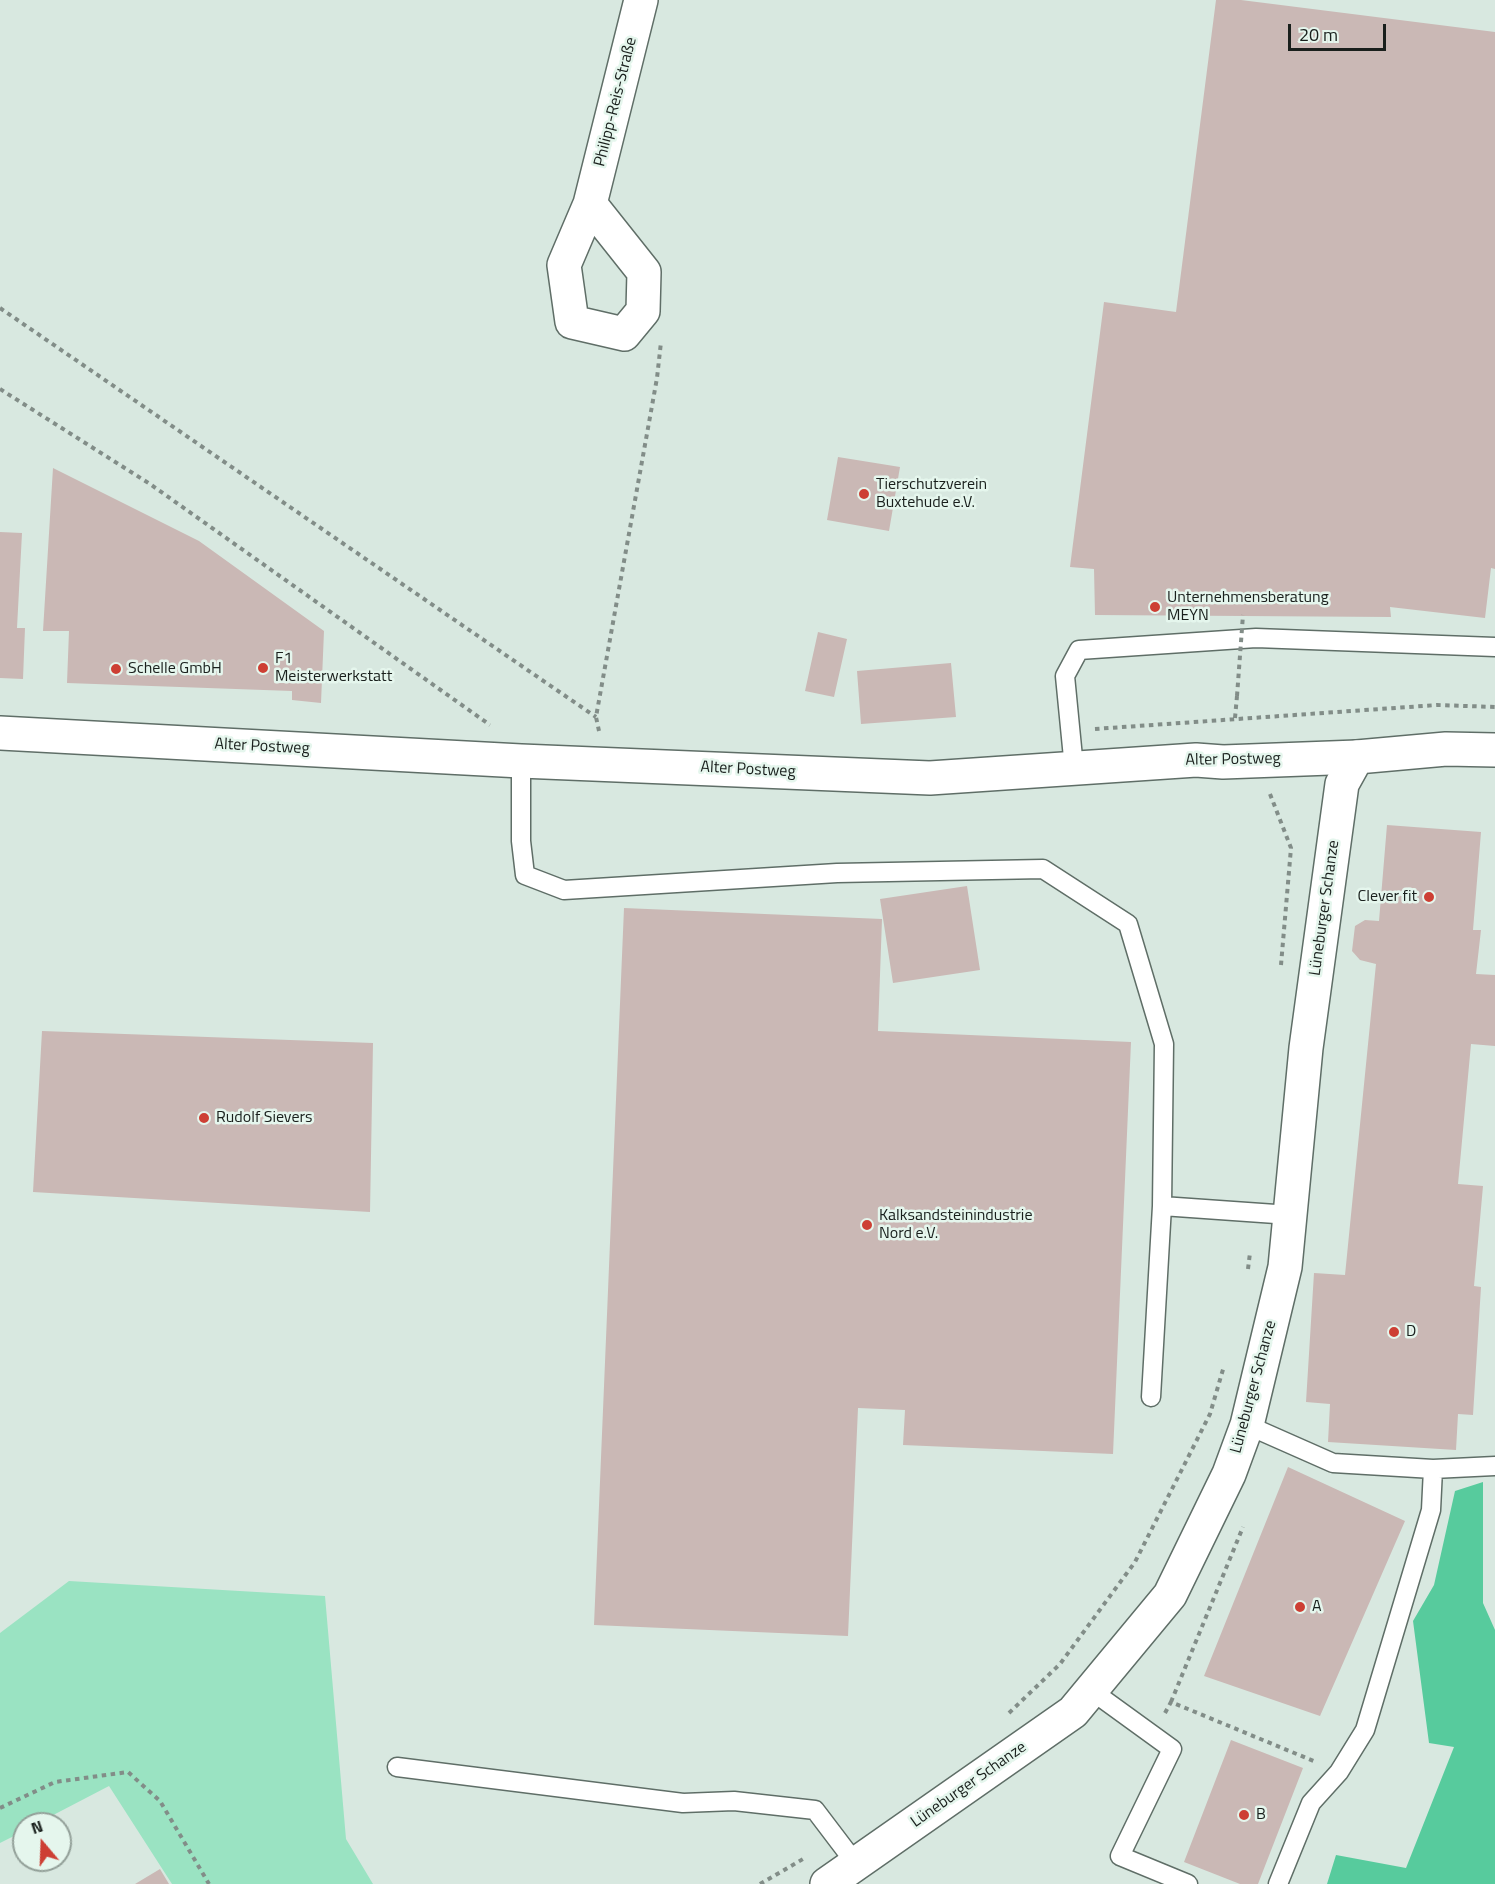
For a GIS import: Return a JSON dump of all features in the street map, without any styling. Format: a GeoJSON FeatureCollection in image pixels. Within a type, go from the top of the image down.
{"type":"FeatureCollection","features":[{"type":"Feature","properties":{"kind":"street","name":"Philipp-Reis-Straße"},"geometry":{"type":"LineString","coordinates":[[641,0],[590,204],[564,265],[572,322],[624,334],[643,311]]}},
{"type":"Feature","properties":{"kind":"street"},"geometry":{"type":"LineString","coordinates":[[590,204],[644,272],[643,311]]}},
{"type":"Feature","properties":{"kind":"street","name":"Alter Postweg"},"geometry":{"type":"LineString","coordinates":[[0,733],[521,761],[930,778],[1196,760],[1223,762],[1357,757],[1446,748],[1495,750]]}},
{"type":"Feature","properties":{"kind":"street","name":"Lüneburger Schanze"},"geometry":{"type":"LineString","coordinates":[[827,1884],[1073,1712],[1170,1595],[1229,1474],[1247,1425],[1285,1267],[1306,1048],[1342,784],[1357,757]]}},
{"type":"Feature","properties":{"kind":"lane"},"geometry":{"type":"LineString","coordinates":[[1074,768],[1065,676],[1079,650],[1256,638],[1495,647]]}},
{"type":"Feature","properties":{"kind":"lane"},"geometry":{"type":"LineString","coordinates":[[521,761],[521,841],[525,875],[564,890],[837,873],[1043,869],[1128,924],[1164,1044],[1162,1206],[1151,1397]]}},
{"type":"Feature","properties":{"kind":"lane"},"geometry":{"type":"LineString","coordinates":[[1162,1206],[1290,1215]]}},
{"type":"Feature","properties":{"kind":"lane"},"geometry":{"type":"LineString","coordinates":[[1247,1425],[1333,1463],[1433,1469],[1495,1466]]}},
{"type":"Feature","properties":{"kind":"lane"},"geometry":{"type":"LineString","coordinates":[[1278,1884],[1311,1803],[1339,1772],[1365,1730],[1431,1510],[1433,1469]]}},
{"type":"Feature","properties":{"kind":"lane"},"geometry":{"type":"LineString","coordinates":[[1092,1691],[1172,1749],[1120,1856],[1188,1884]]}},
{"type":"Feature","properties":{"kind":"lane"},"geometry":{"type":"LineString","coordinates":[[397,1767],[683,1803],[734,1801],[815,1810],[856,1864]]}},
{"type":"Feature","properties":{"kind":"path"},"geometry":{"type":"LineString","coordinates":[[0,308],[596,717],[657,378],[662,333],[643,311]]}},
{"type":"Feature","properties":{"kind":"path"},"geometry":{"type":"LineString","coordinates":[[0,389],[150,484],[492,727]]}},
{"type":"Feature","properties":{"kind":"path"},"geometry":{"type":"LineString","coordinates":[[1235,718],[1243,615]]}},
{"type":"Feature","properties":{"kind":"path"},"geometry":{"type":"LineString","coordinates":[[1153,1736],[1171,1702],[1248,1516]]}},
{"type":"Feature","properties":{"kind":"path"},"geometry":{"type":"LineString","coordinates":[[1171,1702],[1339,1772]]}},
{"type":"Feature","properties":{"kind":"path"},"geometry":{"type":"LineString","coordinates":[[0,1808],[55,1782],[128,1772],[160,1801],[209,1884]]}},
{"type":"Feature","properties":{"kind":"green space"},"geometry":{"type":"Polygon","coordinates":[[[1483,1482],[1483,1603],[1495,1630],[1495,1884],[1327,1884],[1336,1855],[1406,1868],[1454,1747],[1429,1743],[1413,1621],[1434,1585],[1455,1491],[1483,1482]]]}},
{"type":"Feature","properties":{"kind":"green space"},"geometry":{"type":"Polygon","coordinates":[[[69,1581],[325,1596],[346,1839],[373,1884],[172,1884],[109,1786],[59,1812],[12,1812],[12,1837],[0,1843],[0,1633],[69,1581]]]}},
{"type":"Feature","properties":{"kind":"building"},"geometry":{"type":"Polygon","coordinates":[[[1216,0],[1241,0],[1495,32],[1495,569],[1491,568],[1485,618],[1390,607],[1391,617],[1095,615],[1094,569],[1070,567],[1104,302],[1176,312],[1216,0]]]}},
{"type":"Feature","properties":{"kind":"building","name":"Tierschutzverein Buxtehude e.V."},"geometry":{"type":"Polygon","coordinates":[[[838,457],[900,467],[889,531],[827,520],[838,457]]]}},
{"type":"Feature","properties":{"kind":"building"},"geometry":{"type":"Polygon","coordinates":[[[53,468],[199,541],[324,631],[321,703],[292,700],[292,691],[67,683],[69,631],[43,631],[53,468]]]}},
{"type":"Feature","properties":{"kind":"building"},"geometry":{"type":"Polygon","coordinates":[[[0,532],[22,533],[17,628],[25,628],[23,679],[0,678],[0,532]]]}},
{"type":"Feature","properties":{"kind":"building"},"geometry":{"type":"Polygon","coordinates":[[[818,632],[847,639],[834,697],[805,691],[818,632]]]}},
{"type":"Feature","properties":{"kind":"building"},"geometry":{"type":"Polygon","coordinates":[[[951,663],[956,717],[861,724],[857,671],[951,663]]]}},
{"type":"Feature","properties":{"kind":"building"},"geometry":{"type":"Polygon","coordinates":[[[1387,825],[1481,832],[1473,930],[1481,930],[1476,974],[1495,975],[1495,1046],[1471,1044],[1458,1184],[1483,1186],[1474,1286],[1481,1287],[1473,1415],[1458,1414],[1456,1450],[1328,1442],[1330,1404],[1306,1402],[1314,1273],[1345,1275],[1376,964],[1360,960],[1352,951],[1355,926],[1365,920],[1379,921],[1387,825]]]}},
{"type":"Feature","properties":{"kind":"building"},"geometry":{"type":"Polygon","coordinates":[[[967,886],[980,970],[893,983],[880,899],[967,886]]]}},
{"type":"Feature","properties":{"kind":"building","name":"Kalksandsteinindustrie Nord e.V."},"geometry":{"type":"Polygon","coordinates":[[[624,908],[882,919],[878,1031],[1131,1042],[1113,1454],[903,1445],[905,1410],[858,1408],[848,1636],[594,1625],[624,908]]]}},
{"type":"Feature","properties":{"kind":"building","name":"Rudolf Sievers"},"geometry":{"type":"Polygon","coordinates":[[[42,1031],[373,1043],[370,1212],[33,1192],[42,1031]]]}},
{"type":"Feature","properties":{"kind":"building","name":"A"},"geometry":{"type":"Polygon","coordinates":[[[1288,1467],[1405,1521],[1320,1716],[1204,1676],[1288,1467]]]}},
{"type":"Feature","properties":{"kind":"building","name":"B"},"geometry":{"type":"Polygon","coordinates":[[[1231,1740],[1303,1768],[1258,1884],[1240,1884],[1184,1862],[1231,1740]]]}},
{"type":"Feature","properties":{"kind":"building"},"geometry":{"type":"Polygon","coordinates":[[[160,1869],[169,1884],[135,1884],[160,1869]]]}},
{"type":"Feature","properties":{"kind":"place","name":"Tierschutzverein Buxtehude e.V."},"geometry":{"type":"Point","coordinates":[864,494]}},
{"type":"Feature","properties":{"kind":"place","name":"Unternehmensberatung MEYN"},"geometry":{"type":"Point","coordinates":[1155,607]}},
{"type":"Feature","properties":{"kind":"place","name":"F1 Meisterwerkstatt"},"geometry":{"type":"Point","coordinates":[263,668]}},
{"type":"Feature","properties":{"kind":"place","name":"Schelle GmbH"},"geometry":{"type":"Point","coordinates":[116,669]}},
{"type":"Feature","properties":{"kind":"place","name":"Clever fit"},"geometry":{"type":"Point","coordinates":[1429,897]}},
{"type":"Feature","properties":{"kind":"place","name":"Rudolf Sievers"},"geometry":{"type":"Point","coordinates":[204,1118]}},
{"type":"Feature","properties":{"kind":"place","name":"Kalksandsteinindustrie Nord e.V."},"geometry":{"type":"Point","coordinates":[867,1225]}},
{"type":"Feature","properties":{"kind":"place","name":"D"},"geometry":{"type":"Point","coordinates":[1394,1332]}},
{"type":"Feature","properties":{"kind":"place","name":"A"},"geometry":{"type":"Point","coordinates":[1300,1607]}},
{"type":"Feature","properties":{"kind":"place","name":"B"},"geometry":{"type":"Point","coordinates":[1244,1815]}}]}
